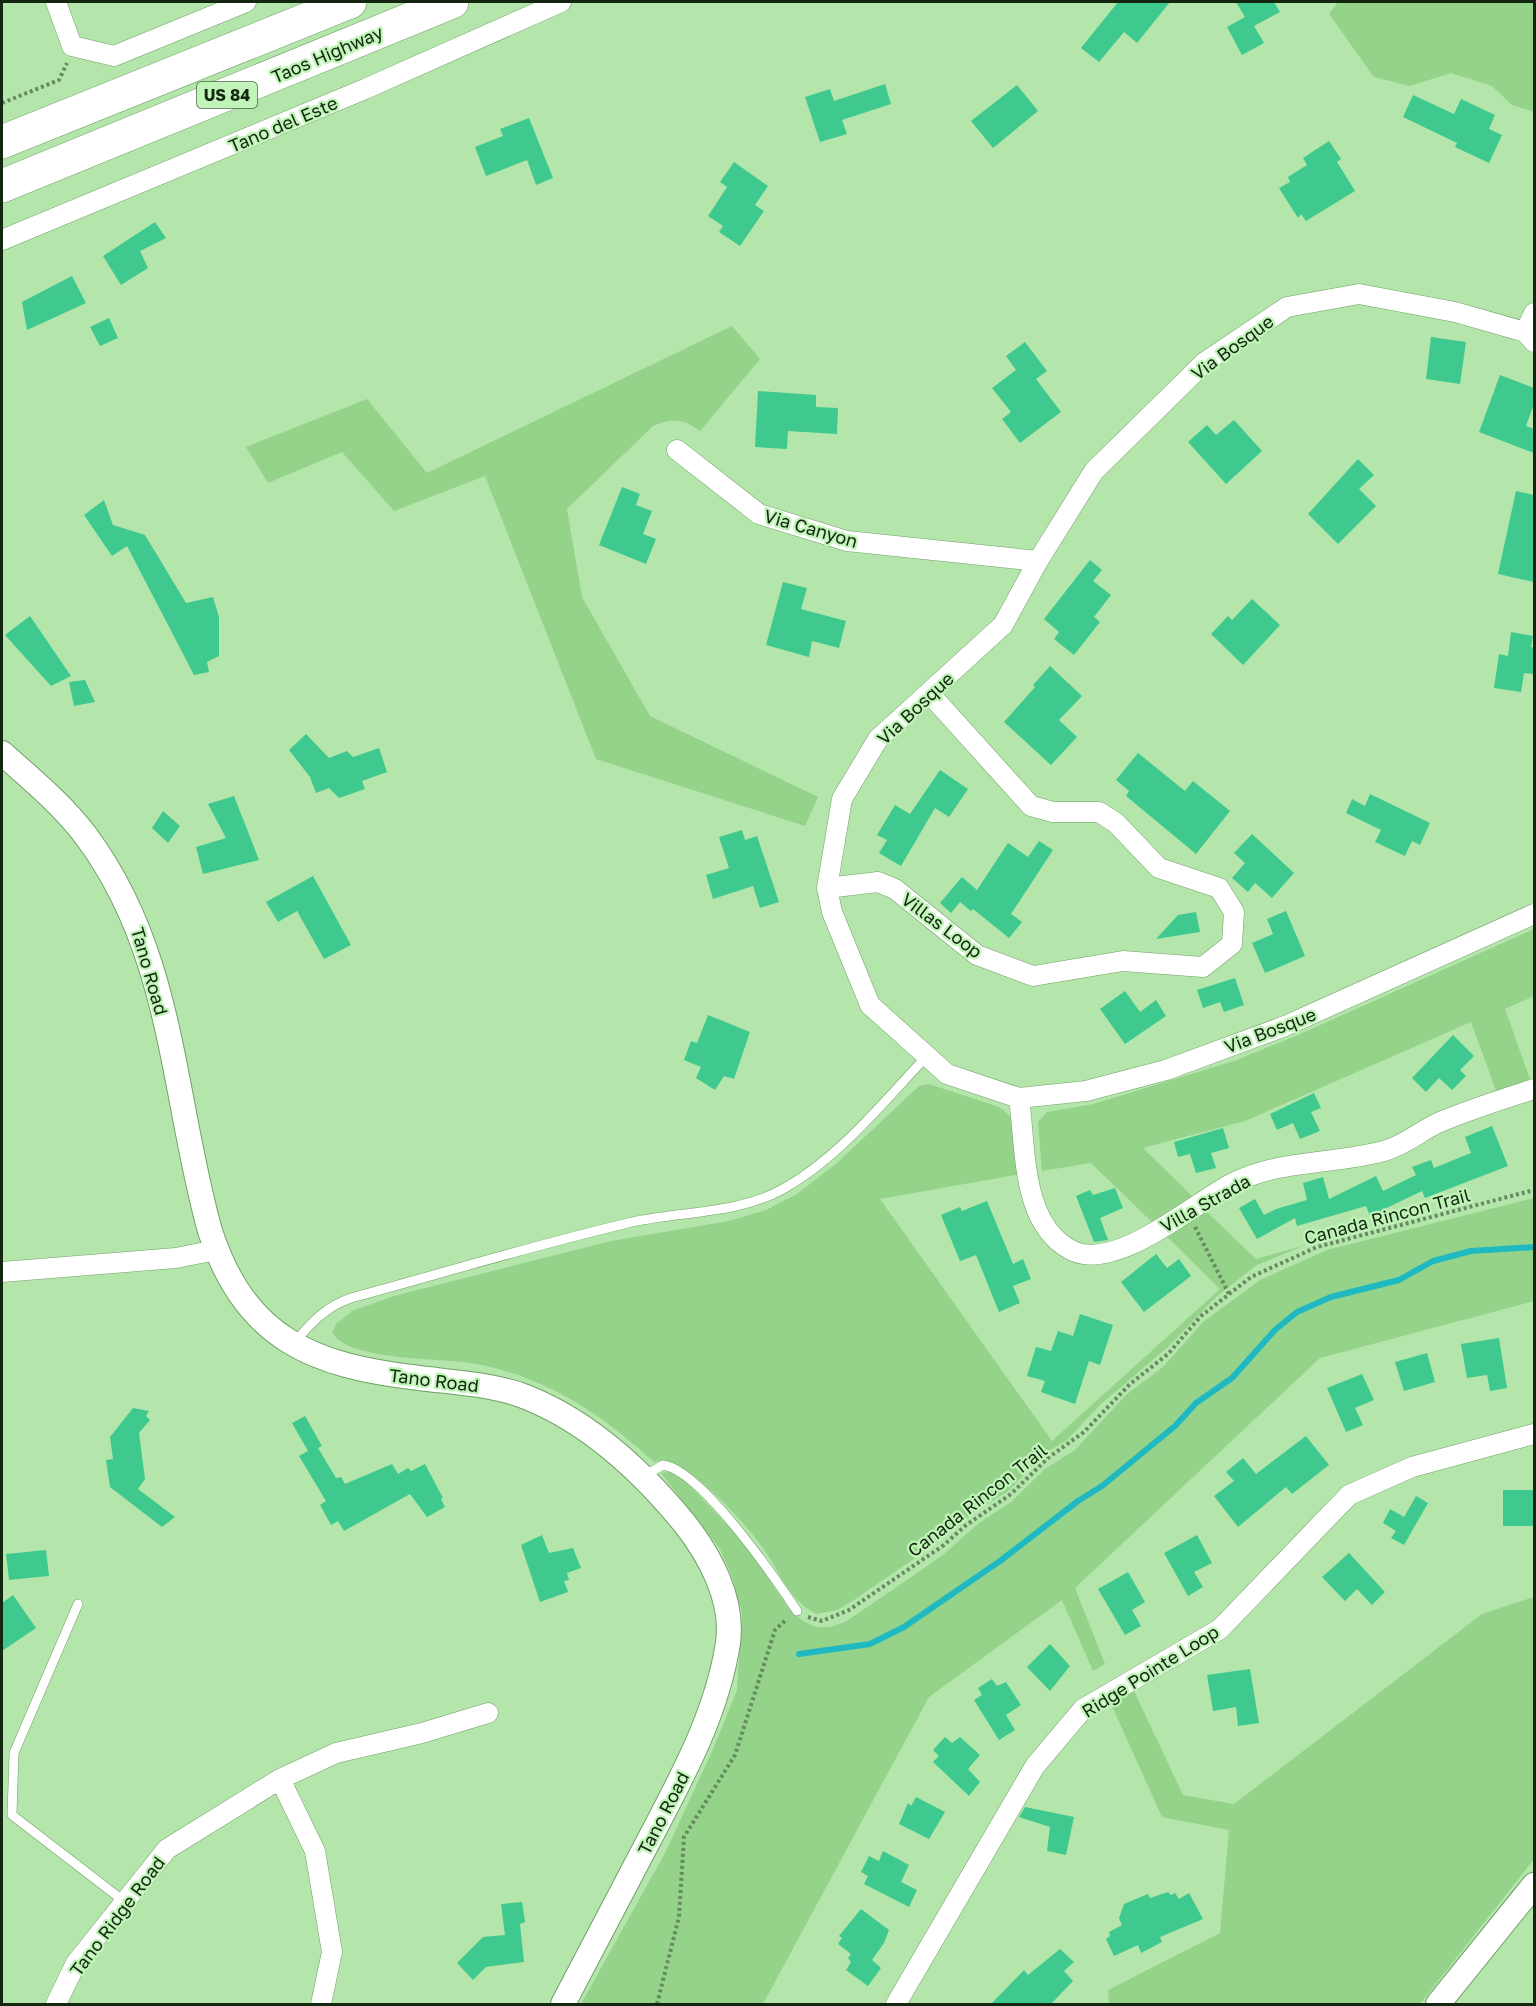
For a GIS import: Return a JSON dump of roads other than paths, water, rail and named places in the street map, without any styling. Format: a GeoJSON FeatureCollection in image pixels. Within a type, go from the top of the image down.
{"type":"FeatureCollection","features":[{"type":"Feature","properties":{"kind":"highway","name":"US 84"},"geometry":{"type":"LineString","coordinates":[[2,142],[350,2]]}},
{"type":"Feature","properties":{"kind":"highway","name":"Taos Highway"},"geometry":{"type":"LineString","coordinates":[[2,186],[452,2]]}},
{"type":"Feature","properties":{"kind":"street"},"geometry":{"type":"LineString","coordinates":[[56,2],[72,46],[114,56],[246,2]]}},
{"type":"Feature","properties":{"kind":"street","name":"Tano del Este"},"geometry":{"type":"LineString","coordinates":[[2,240],[365,89],[561,2]]}},
{"type":"Feature","properties":{"kind":"street","name":"Via Bosque"},"geometry":{"type":"LineString","coordinates":[[1530,337],[1455,312],[1359,294],[1287,308],[1205,362],[1094,471],[1038,561],[1003,625],[878,739],[842,800],[827,888],[832,912],[870,1005],[947,1074],[1019,1098],[1086,1091],[1166,1070],[1285,1026],[1534,914]]}},
{"type":"Feature","properties":{"kind":"street"},"geometry":{"type":"LineString","coordinates":[[1530,337],[1534,313]]}},
{"type":"Feature","properties":{"kind":"street","name":"Via Canyon"},"geometry":{"type":"LineString","coordinates":[[677,450],[759,514],[847,541],[1038,561]]}},
{"type":"Feature","properties":{"kind":"street","name":"Villas Loop"},"geometry":{"type":"LineString","coordinates":[[827,888],[878,882],[895,889],[977,955],[1033,976],[1124,961],[1203,967],[1232,944],[1234,912],[1219,888],[1159,868],[1116,823],[1099,812],[1053,812],[1031,806],[930,694]]}},
{"type":"Feature","properties":{"kind":"street","name":"Tano Road"},"geometry":{"type":"LineString","coordinates":[[2,753],[51,797],[86,835],[136,921],[155,977],[204,1211],[223,1269],[246,1304],[293,1344],[323,1360],[364,1371],[497,1388],[540,1403],[585,1429],[644,1476],[684,1523],[707,1555],[723,1594],[728,1639],[720,1680],[696,1748],[563,2004]]}},
{"type":"Feature","properties":{"kind":"street","name":"Villa Strada"},"geometry":{"type":"LineString","coordinates":[[1019,1098],[1036,1213],[1054,1238],[1072,1251],[1089,1256],[1122,1249],[1232,1184],[1258,1173],[1309,1161],[1364,1156],[1384,1151],[1397,1147],[1437,1123],[1534,1089]]}},
{"type":"Feature","properties":{"kind":"street"},"geometry":{"type":"LineString","coordinates":[[2,1272],[176,1258],[216,1251]]}},
{"type":"Feature","properties":{"kind":"street","name":"Ridge Pointe Loop"},"geometry":{"type":"LineString","coordinates":[[896,2004],[1035,1766],[1083,1709],[1220,1629],[1349,1495],[1412,1467],[1534,1434]]}},
{"type":"Feature","properties":{"kind":"street","name":"Tano Ridge Road"},"geometry":{"type":"LineString","coordinates":[[56,2004],[76,1963],[167,1850],[280,1779],[336,1753],[422,1733],[488,1713]]}},
{"type":"Feature","properties":{"kind":"street"},"geometry":{"type":"LineString","coordinates":[[280,1779],[315,1851],[332,1952],[321,2004]]}},
{"type":"Feature","properties":{"kind":"street"},"geometry":{"type":"LineString","coordinates":[[1438,2004],[1534,1886]]}},
{"type":"Feature","properties":{"kind":"lane"},"geometry":{"type":"LineString","coordinates":[[293,1344],[319,1314],[334,1304],[351,1298],[628,1223],[736,1206],[768,1196],[794,1181],[844,1143],[927,1056]]}},
{"type":"Feature","properties":{"kind":"lane"},"geometry":{"type":"LineString","coordinates":[[644,1476],[663,1466],[678,1470],[756,1550],[797,1611]]}},
{"type":"Feature","properties":{"kind":"lane"},"geometry":{"type":"LineString","coordinates":[[78,1604],[14,1753],[12,1815],[125,1902]]}},
{"type":"Feature","properties":{"kind":"waterway"},"geometry":{"type":"LineString","coordinates":[[799,1654],[870,1644],[904,1627],[1000,1561],[1078,1501],[1102,1486],[1175,1426],[1196,1403],[1232,1378],[1275,1330],[1297,1312],[1331,1297],[1399,1280],[1433,1261],[1471,1251],[1534,1247]]}}]}
